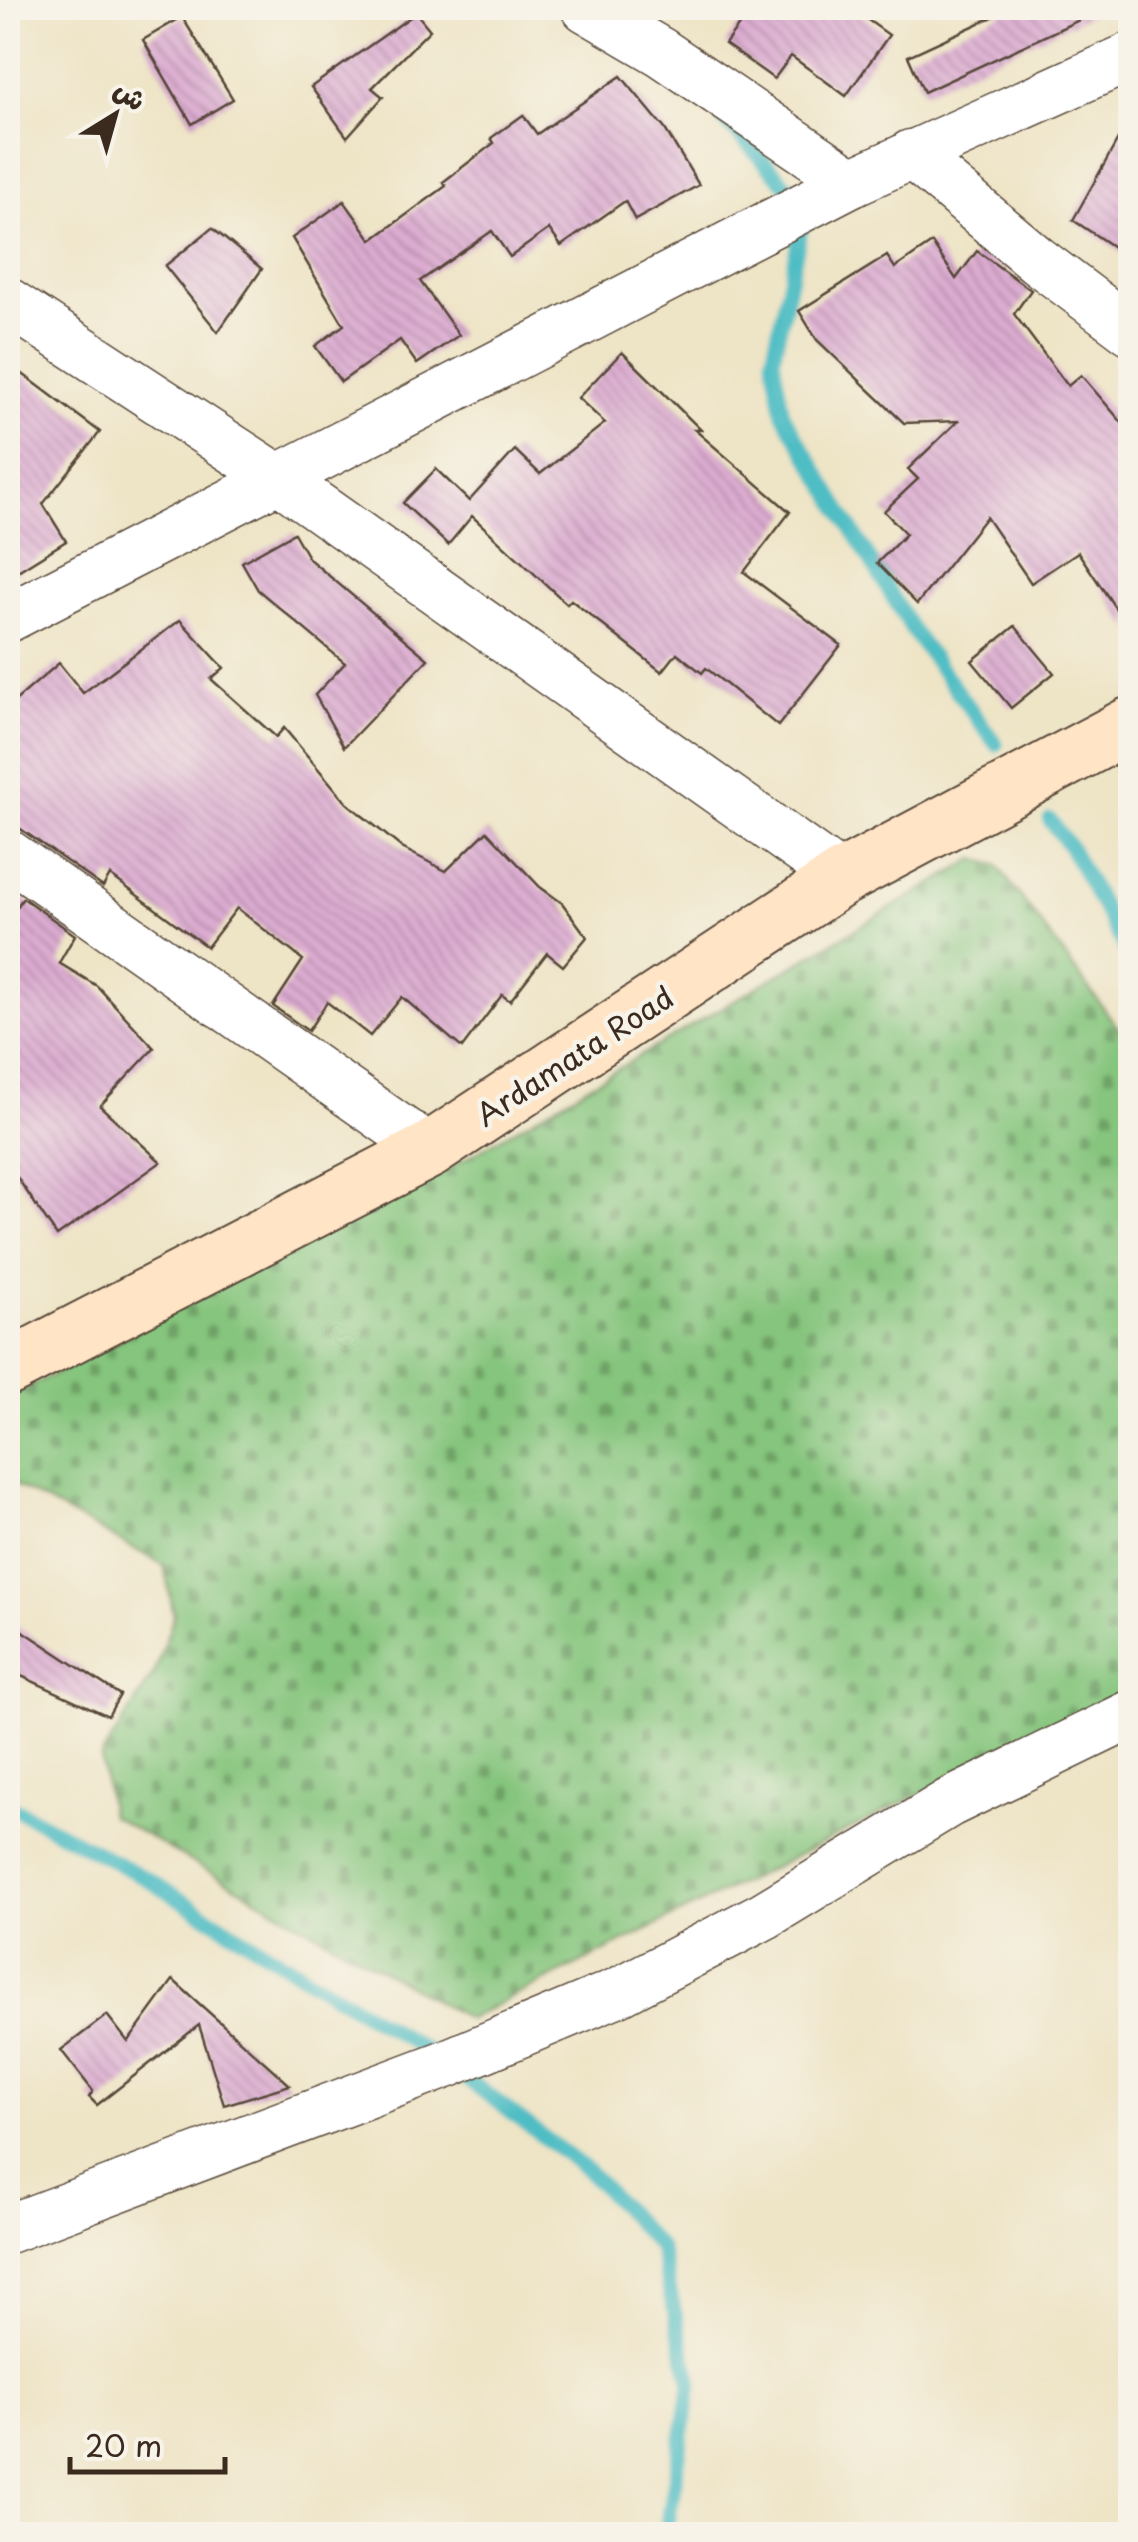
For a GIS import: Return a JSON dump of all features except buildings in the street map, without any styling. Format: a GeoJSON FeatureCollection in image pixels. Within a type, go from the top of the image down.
{"type":"FeatureCollection","features":[{"type":"Feature","properties":{"kind":"main road","name":"Ardamata Road"},"geometry":{"type":"LineString","coordinates":[[8,1368],[430,1150],[842,878],[1130,725]]}},
{"type":"Feature","properties":{"kind":"street"},"geometry":{"type":"LineString","coordinates":[[586,8],[661,52],[852,182]]}},
{"type":"Feature","properties":{"kind":"street"},"geometry":{"type":"LineString","coordinates":[[8,618],[852,182],[1130,57]]}},
{"type":"Feature","properties":{"kind":"street"},"geometry":{"type":"LineString","coordinates":[[910,154],[1037,260],[1130,330]]}},
{"type":"Feature","properties":{"kind":"street"},"geometry":{"type":"LineString","coordinates":[[8,302],[276,477],[842,878]]}},
{"type":"Feature","properties":{"kind":"street"},"geometry":{"type":"LineString","coordinates":[[8,854],[430,1150]]}},
{"type":"Feature","properties":{"kind":"street"},"geometry":{"type":"LineString","coordinates":[[8,2229],[446,2064],[618,1992],[765,1915],[949,1804],[1130,1715]]}},
{"type":"Feature","properties":{"kind":"green space"},"geometry":{"type":"Polygon","coordinates":[[[975,859],[997,865],[1130,1044],[1130,1690],[468,2019],[110,1815],[101,1757],[155,1672],[174,1616],[164,1565],[8,1481],[8,1398],[456,1164],[975,859]]]}},
{"type":"Feature","properties":{"kind":"waterway"},"geometry":{"type":"LineString","coordinates":[[722,117],[806,206],[773,358],[783,414],[914,633],[996,744]]}},
{"type":"Feature","properties":{"kind":"waterway"},"geometry":{"type":"LineString","coordinates":[[1050,820],[1071,849],[1130,958]]}},
{"type":"Feature","properties":{"kind":"waterway"},"geometry":{"type":"LineString","coordinates":[[8,1805],[147,1879],[435,2056]]}},
{"type":"Feature","properties":{"kind":"waterway"},"geometry":{"type":"LineString","coordinates":[[454,2069],[588,2171],[660,2248],[691,2384],[666,2534]]}}]}
